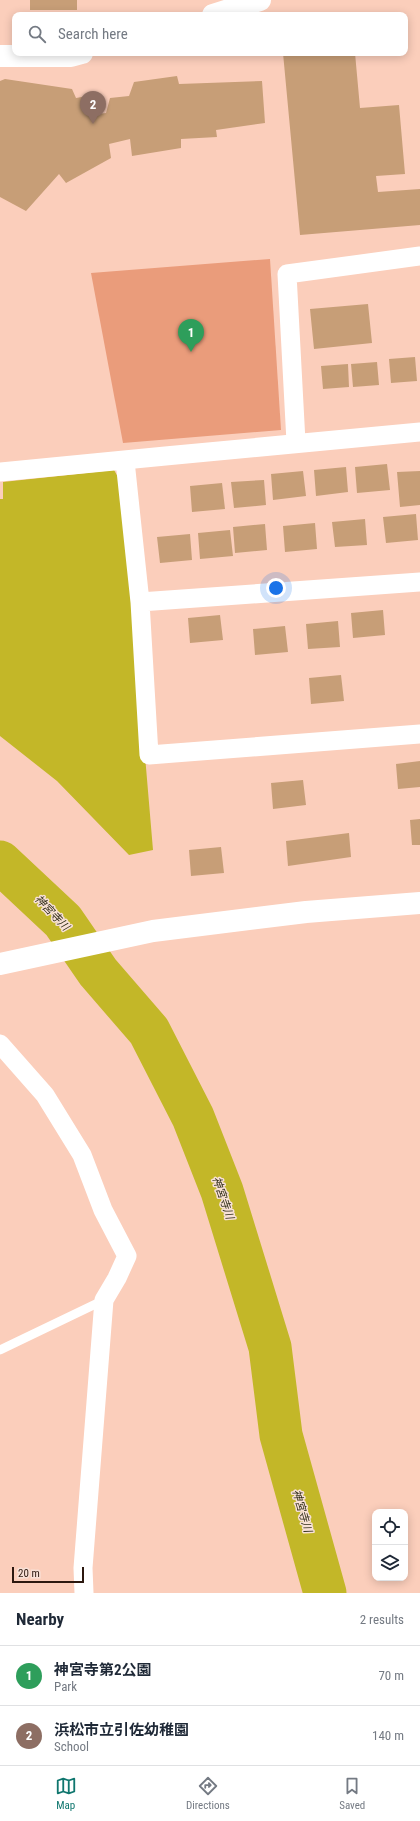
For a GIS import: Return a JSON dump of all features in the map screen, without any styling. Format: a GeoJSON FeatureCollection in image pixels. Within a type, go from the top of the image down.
{"type":"FeatureCollection","features":[{"type":"Feature","properties":{"kind":"street"},"geometry":{"type":"LineString","coordinates":[[222,12],[260,0]]}},
{"type":"Feature","properties":{"kind":"street"},"geometry":{"type":"LineString","coordinates":[[0,56],[71,56]]}},
{"type":"Feature","properties":{"kind":"street"},"geometry":{"type":"LineString","coordinates":[[296,442],[287,274],[420,256]]}},
{"type":"Feature","properties":{"kind":"street"},"geometry":{"type":"LineString","coordinates":[[0,472],[125,461],[296,442],[420,432]]}},
{"type":"Feature","properties":{"kind":"street"},"geometry":{"type":"LineString","coordinates":[[125,461],[140,602],[149,755],[420,734]]}},
{"type":"Feature","properties":{"kind":"street"},"geometry":{"type":"LineString","coordinates":[[140,602],[420,582]]}},
{"type":"Feature","properties":{"kind":"street"},"geometry":{"type":"LineString","coordinates":[[0,964],[153,931],[306,912],[420,903]]}},
{"type":"Feature","properties":{"kind":"street"},"geometry":{"type":"LineString","coordinates":[[0,1044],[45,1095],[82,1156],[103,1210],[127,1256],[117,1278],[104,1300],[83,1568],[84,1593]]}},
{"type":"Feature","properties":{"kind":"lane"},"geometry":{"type":"LineString","coordinates":[[0,1350],[104,1300]]}},
{"type":"Feature","properties":{"kind":"shaded area"},"geometry":{"type":"Polygon","coordinates":[[[270,259],[281,430],[123,443],[91,273],[270,259]]]}},
{"type":"Feature","properties":{"kind":"shaded area"},"geometry":{"type":"Polygon","coordinates":[[[114,470],[122,484],[153,850],[129,855],[57,781],[0,736],[0,499],[3,499],[3,482],[114,470]]]}},
{"type":"Feature","properties":{"kind":"building"},"geometry":{"type":"Polygon","coordinates":[[[30,0],[77,0],[77,10],[30,10],[30,0]]]}},
{"type":"Feature","properties":{"kind":"building"},"geometry":{"type":"Polygon","coordinates":[[[283,56],[355,56],[360,108],[399,105],[405,174],[376,176],[378,192],[420,189],[420,225],[300,235],[283,56]]]}},
{"type":"Feature","properties":{"kind":"building"},"geometry":{"type":"Polygon","coordinates":[[[177,76],[179,84],[262,81],[265,123],[216,130],[217,137],[181,139],[181,148],[132,156],[130,139],[109,144],[111,158],[66,183],[59,174],[26,211],[0,197],[0,81],[5,79],[72,89],[76,98],[93,95],[98,114],[106,113],[110,98],[129,96],[134,82],[177,76]]]}},
{"type":"Feature","properties":{"kind":"building"},"geometry":{"type":"Polygon","coordinates":[[[368,304],[372,343],[314,349],[310,309],[368,304]]]}},
{"type":"Feature","properties":{"kind":"building"},"geometry":{"type":"Polygon","coordinates":[[[415,357],[417,381],[391,383],[389,359],[415,357]]]}},
{"type":"Feature","properties":{"kind":"building"},"geometry":{"type":"Polygon","coordinates":[[[377,362],[379,385],[353,387],[351,364],[377,362]]]}},
{"type":"Feature","properties":{"kind":"building"},"geometry":{"type":"Polygon","coordinates":[[[348,364],[349,387],[323,389],[321,366],[348,364]]]}},
{"type":"Feature","properties":{"kind":"building"},"geometry":{"type":"Polygon","coordinates":[[[387,464],[390,490],[357,493],[355,467],[387,464]]]}},
{"type":"Feature","properties":{"kind":"building"},"geometry":{"type":"Polygon","coordinates":[[[346,467],[348,492],[316,496],[314,470],[346,467]]]}},
{"type":"Feature","properties":{"kind":"building"},"geometry":{"type":"Polygon","coordinates":[[[303,471],[306,496],[273,500],[271,474],[303,471]]]}},
{"type":"Feature","properties":{"kind":"building"},"geometry":{"type":"Polygon","coordinates":[[[420,471],[420,505],[400,507],[397,472],[420,471]]]}},
{"type":"Feature","properties":{"kind":"building"},"geometry":{"type":"Polygon","coordinates":[[[264,480],[266,505],[234,508],[231,482],[264,480]]]}},
{"type":"Feature","properties":{"kind":"building"},"geometry":{"type":"Polygon","coordinates":[[[222,483],[225,509],[192,512],[190,486],[222,483]]]}},
{"type":"Feature","properties":{"kind":"building"},"geometry":{"type":"Polygon","coordinates":[[[416,514],[418,540],[386,543],[383,517],[416,514]]]}},
{"type":"Feature","properties":{"kind":"building"},"geometry":{"type":"Polygon","coordinates":[[[365,519],[367,545],[335,547],[332,522],[365,519]]]}},
{"type":"Feature","properties":{"kind":"building"},"geometry":{"type":"Polygon","coordinates":[[[315,523],[317,549],[285,552],[283,526],[315,523]]]}},
{"type":"Feature","properties":{"kind":"building"},"geometry":{"type":"Polygon","coordinates":[[[265,524],[267,550],[235,553],[233,527],[265,524]]]}},
{"type":"Feature","properties":{"kind":"building"},"geometry":{"type":"Polygon","coordinates":[[[230,530],[233,556],[200,559],[198,533],[230,530]]]}},
{"type":"Feature","properties":{"kind":"building"},"geometry":{"type":"Polygon","coordinates":[[[190,534],[192,560],[160,563],[157,537],[190,534]]]}},
{"type":"Feature","properties":{"kind":"building"},"geometry":{"type":"Polygon","coordinates":[[[383,610],[385,635],[353,638],[351,613],[383,610]]]}},
{"type":"Feature","properties":{"kind":"building"},"geometry":{"type":"Polygon","coordinates":[[[220,615],[223,640],[190,643],[188,618],[220,615]]]}},
{"type":"Feature","properties":{"kind":"building"},"geometry":{"type":"Polygon","coordinates":[[[338,621],[340,647],[308,649],[306,624],[338,621]]]}},
{"type":"Feature","properties":{"kind":"building"},"geometry":{"type":"Polygon","coordinates":[[[285,626],[288,652],[255,655],[253,629],[285,626]]]}},
{"type":"Feature","properties":{"kind":"building"},"geometry":{"type":"Polygon","coordinates":[[[341,675],[344,701],[311,704],[309,678],[341,675]]]}},
{"type":"Feature","properties":{"kind":"building"},"geometry":{"type":"Polygon","coordinates":[[[420,761],[420,787],[398,789],[396,764],[420,761]]]}},
{"type":"Feature","properties":{"kind":"building"},"geometry":{"type":"Polygon","coordinates":[[[303,780],[306,805],[273,809],[271,783],[303,780]]]}},
{"type":"Feature","properties":{"kind":"building"},"geometry":{"type":"Polygon","coordinates":[[[420,819],[420,845],[412,845],[410,820],[420,819]]]}},
{"type":"Feature","properties":{"kind":"building"},"geometry":{"type":"Polygon","coordinates":[[[349,833],[351,857],[288,866],[286,841],[349,833]]]}},
{"type":"Feature","properties":{"kind":"building"},"geometry":{"type":"Polygon","coordinates":[[[221,847],[224,873],[191,876],[189,850],[221,847]]]}},
{"type":"Feature","properties":{"kind":"waterway","name":"神宮寺川"},"geometry":{"type":"LineString","coordinates":[[0,862],[63,921],[98,972],[149,1031],[193,1117],[222,1191],[270,1347],[281,1435],[325,1593]]}},
{"type":"Feature","properties":{"kind":"place","name":"浜松市立引佐幼稚園"},"geometry":{"type":"Point","coordinates":[93,124]}},
{"type":"Feature","properties":{"kind":"place","name":"神宮寺第2公園"},"geometry":{"type":"Point","coordinates":[191,352]}}]}
